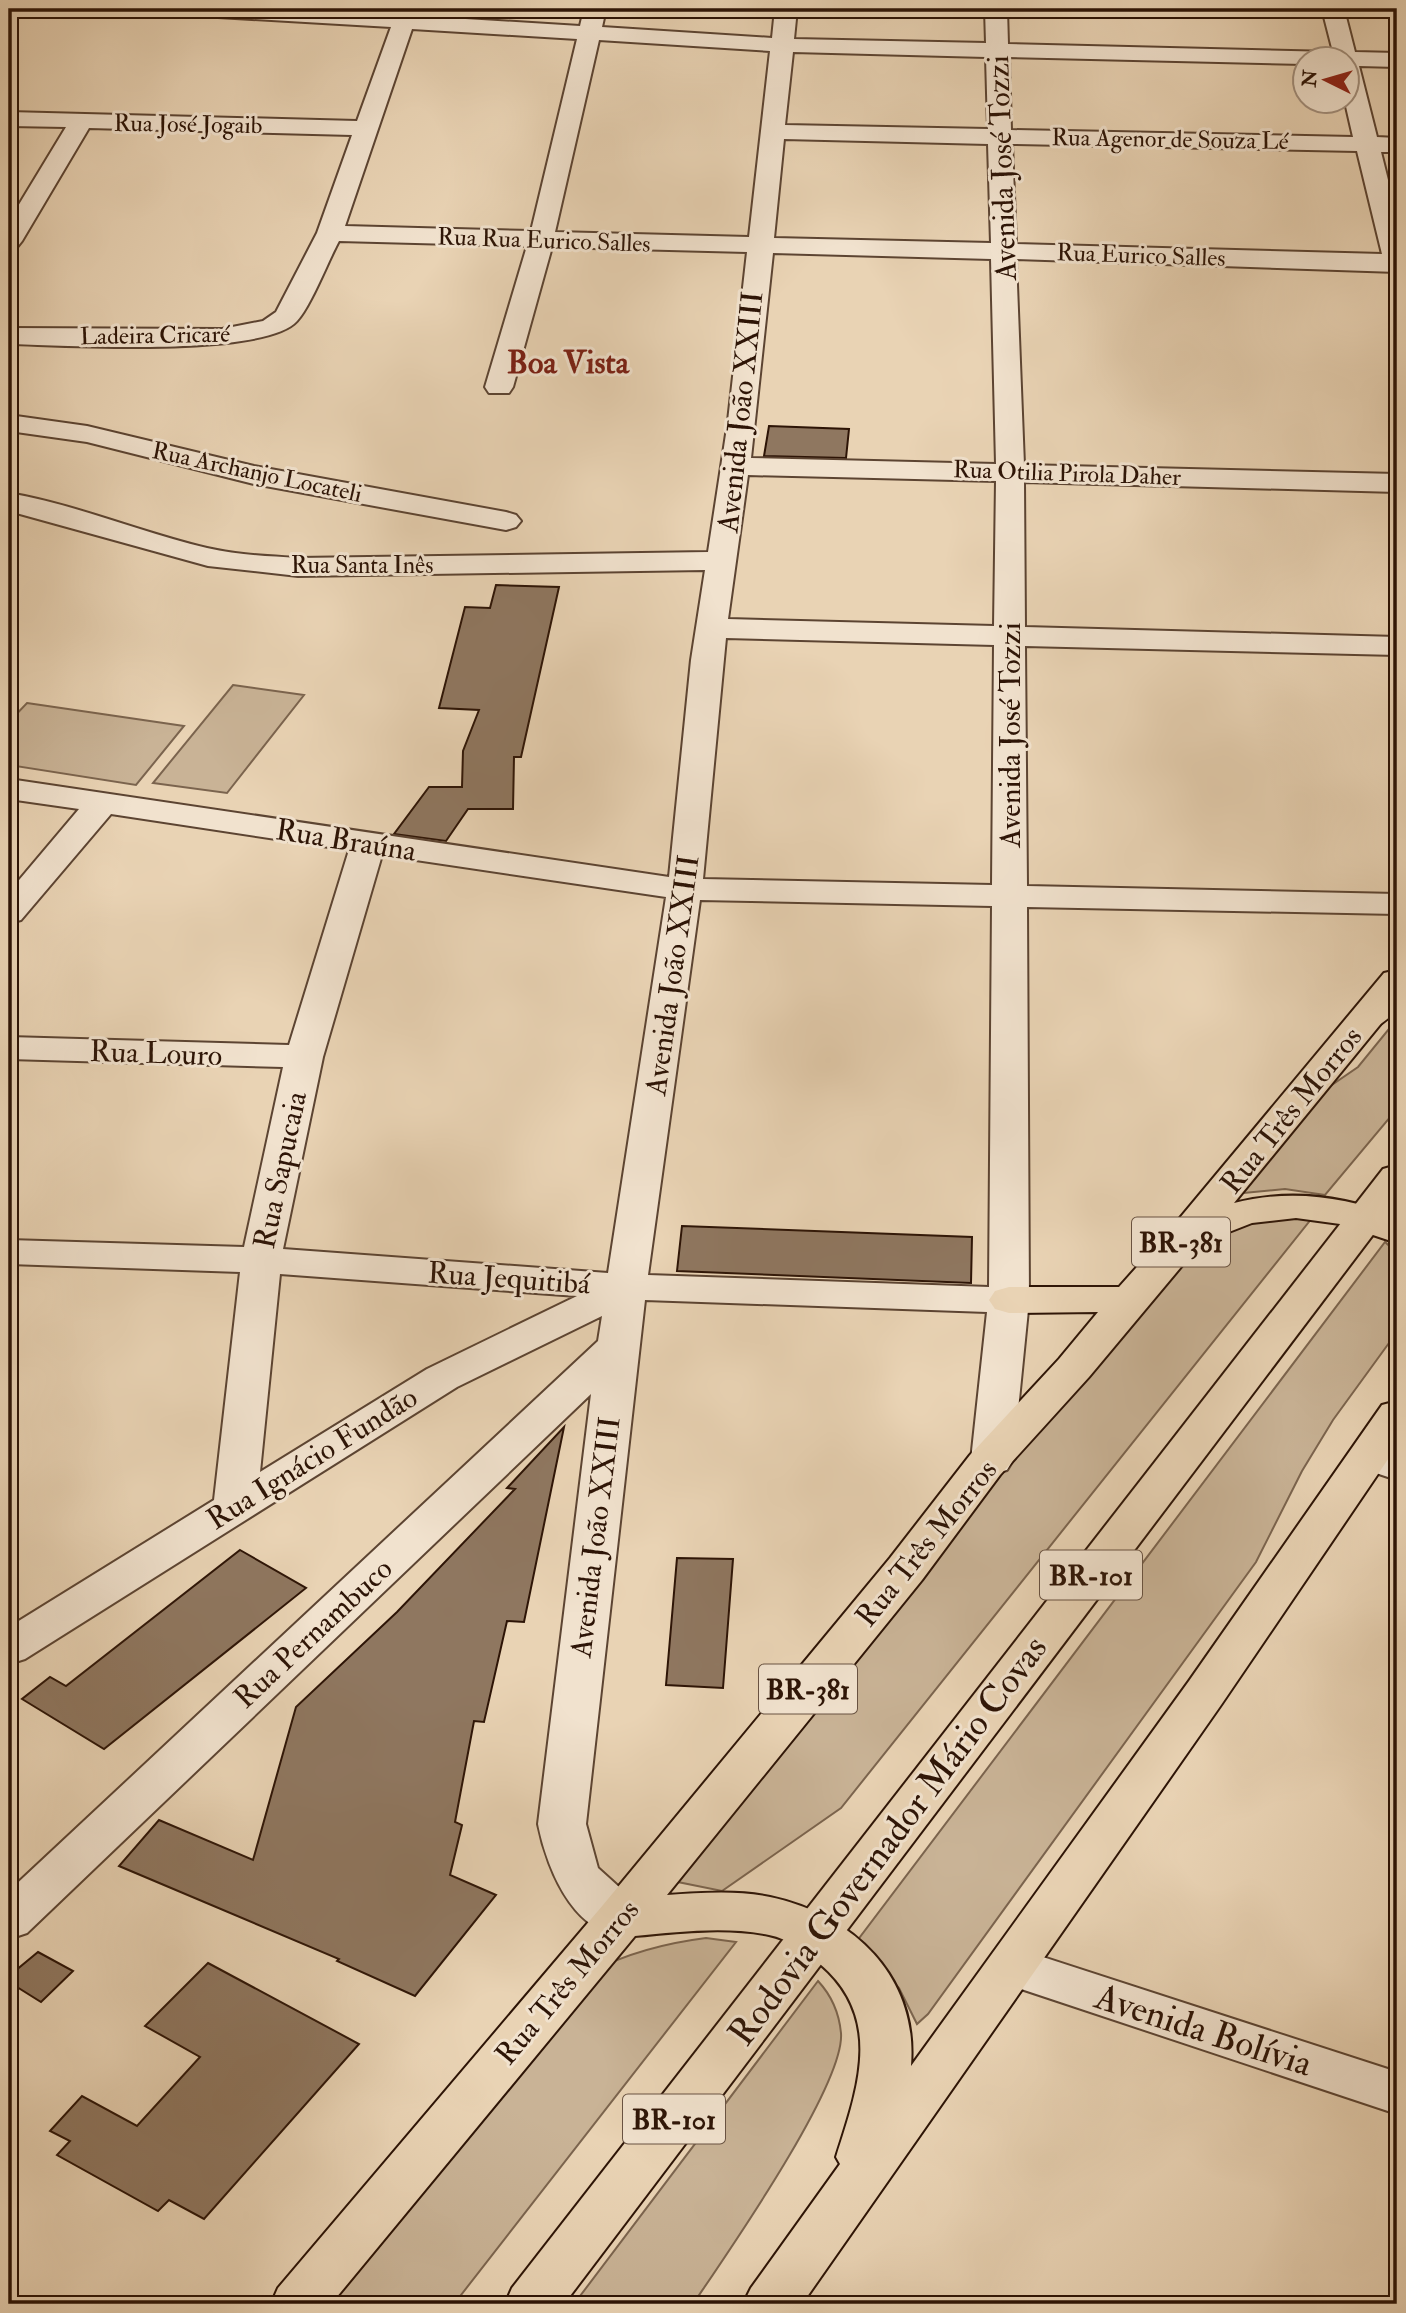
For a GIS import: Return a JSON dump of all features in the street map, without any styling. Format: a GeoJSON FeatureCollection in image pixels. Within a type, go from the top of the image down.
{"type":"FeatureCollection","features":[{"type":"Feature","properties":{"kind":"main road","name":"Rua Três Morros"},"geometry":{"type":"LineString","coordinates":[[298,2304],[621,1918],[992,1460],[1183,1240],[1397,981]]}},
{"type":"Feature","properties":{"kind":"main road"},"geometry":{"type":"LineString","coordinates":[[1365,1020],[1397,991]]}},
{"type":"Feature","properties":{"kind":"main road","name":"Rodovia Governador Mário Covas"},"geometry":{"type":"LineString","coordinates":[[532,2304],[815,1933],[1382,1224],[1397,1177]]}},
{"type":"Feature","properties":{"kind":"main road"},"geometry":{"type":"LineString","coordinates":[[1183,1240],[1216,1220],[1250,1209],[1299,1206],[1382,1224]]}},
{"type":"Feature","properties":{"kind":"main road"},"geometry":{"type":"LineString","coordinates":[[1009,1300],[1130,1299]]}},
{"type":"Feature","properties":{"kind":"main road"},"geometry":{"type":"LineString","coordinates":[[771,2304],[1012,1966],[1384,1461],[1397,1415]]}},
{"type":"Feature","properties":{"kind":"main road"},"geometry":{"type":"LineString","coordinates":[[621,1918],[741,1913],[787,1921],[815,1933],[860,1969],[878,1996],[884,2011],[887,2057],[881,2100],[854,2189]]}},
{"type":"Feature","properties":{"kind":"street","name":"Avenida João XXIII"},"geometry":{"type":"LineString","coordinates":[[621,1918],[588,1894],[570,1866],[562,1824],[618,1345],[683,889],[712,628],[736,466],[758,246],[775,132],[786,9]]}},
{"type":"Feature","properties":{"kind":"street","name":"Avenida José Tozzi"},"geometry":{"type":"LineString","coordinates":[[992,1460],[1009,1300],[1008,894],[1011,636],[1005,251],[996,9]]}},
{"type":"Feature","properties":{"kind":"street"},"geometry":{"type":"LineString","coordinates":[[1333,9],[1343,46]]}},
{"type":"Feature","properties":{"kind":"street"},"geometry":{"type":"LineString","coordinates":[[218,10],[593,20],[782,45],[1290,58]]}},
{"type":"Feature","properties":{"kind":"street","name":"Ladeira Cricaré"},"geometry":{"type":"LineString","coordinates":[[9,336],[222,337],[271,327],[288,317],[330,233],[406,15]]}},
{"type":"Feature","properties":{"kind":"street"},"geometry":{"type":"LineString","coordinates":[[499,387],[541,240],[593,20]]}},
{"type":"Feature","properties":{"kind":"street"},"geometry":{"type":"LineString","coordinates":[[1360,59],[1397,60]]}},
{"type":"Feature","properties":{"kind":"street"},"geometry":{"type":"LineString","coordinates":[[1360,114],[1397,263]]}},
{"type":"Feature","properties":{"kind":"street","name":"Rua José Jogaib"},"geometry":{"type":"LineString","coordinates":[[9,120],[367,128]]}},
{"type":"Feature","properties":{"kind":"street"},"geometry":{"type":"LineString","coordinates":[[9,241],[81,122]]}},
{"type":"Feature","properties":{"kind":"street","name":"Rua Agenor de Souza Lé"},"geometry":{"type":"LineString","coordinates":[[775,132],[1397,145]]}},
{"type":"Feature","properties":{"kind":"street","name":"Rua Rua Eurico Salles"},"geometry":{"type":"LineString","coordinates":[[330,233],[758,246]]}},
{"type":"Feature","properties":{"kind":"street","name":"Rua Eurico Salles"},"geometry":{"type":"LineString","coordinates":[[758,246],[1397,263]]}},
{"type":"Feature","properties":{"kind":"street","name":"Rua Archanjo Locateli"},"geometry":{"type":"LineString","coordinates":[[9,423],[87,434],[254,475],[506,521]]}},
{"type":"Feature","properties":{"kind":"street","name":"Rua Otilia Pirola Daher"},"geometry":{"type":"LineString","coordinates":[[736,466],[1397,483]]}},
{"type":"Feature","properties":{"kind":"street","name":"Rua Santa Inês"},"geometry":{"type":"LineString","coordinates":[[9,502],[82,520],[198,555],[249,564],[310,566],[723,561]]}},
{"type":"Feature","properties":{"kind":"street"},"geometry":{"type":"LineString","coordinates":[[712,628],[1397,646]]}},
{"type":"Feature","properties":{"kind":"street","name":"Rua Braúna"},"geometry":{"type":"LineString","coordinates":[[9,789],[683,889],[1397,904]]}},
{"type":"Feature","properties":{"kind":"street"},"geometry":{"type":"LineString","coordinates":[[9,914],[102,804]]}},
{"type":"Feature","properties":{"kind":"street","name":"Rua Sapucaia"},"geometry":{"type":"LineString","coordinates":[[235,1505],[261,1260],[303,1057],[368,844]]}},
{"type":"Feature","properties":{"kind":"street","name":"Rua Louro"},"geometry":{"type":"LineString","coordinates":[[9,1048],[303,1057]]}},
{"type":"Feature","properties":{"kind":"street","name":"Rua Jequitibá"},"geometry":{"type":"LineString","coordinates":[[9,1252],[261,1260],[627,1287],[1009,1300]]}},
{"type":"Feature","properties":{"kind":"street","name":"Rua Ignácio Fundão"},"geometry":{"type":"LineString","coordinates":[[9,1648],[442,1378],[627,1287]]}},
{"type":"Feature","properties":{"kind":"street","name":"Rua Pernambuco"},"geometry":{"type":"LineString","coordinates":[[9,1920],[618,1345]]}},
{"type":"Feature","properties":{"kind":"street","name":"Avenida Bolívia"},"geometry":{"type":"LineString","coordinates":[[1012,1966],[1397,2093]]}},
{"type":"Feature","properties":{"kind":"shaded area"},"geometry":{"type":"Polygon","coordinates":[[[233,685],[304,695],[227,793],[153,783],[233,685]]]}},
{"type":"Feature","properties":{"kind":"shaded area"},"geometry":{"type":"Polygon","coordinates":[[[27,703],[184,726],[136,785],[9,765],[9,722],[27,703]]]}},
{"type":"Feature","properties":{"kind":"shaded area"},"geometry":{"type":"Polygon","coordinates":[[[1397,1019],[1397,1109],[1325,1195],[1285,1189],[1233,1194],[1326,1089],[1358,1067],[1397,1019]]]}},
{"type":"Feature","properties":{"kind":"shaded area"},"geometry":{"type":"Polygon","coordinates":[[[1245,1218],[1312,1218],[841,1808],[722,1891],[668,1880],[1192,1243],[1245,1218]]]}},
{"type":"Feature","properties":{"kind":"shaded area"},"geometry":{"type":"Polygon","coordinates":[[[1385,1242],[1397,1253],[1397,1332],[1333,1420],[1302,1471],[1256,1562],[928,2014],[917,2024],[899,1988],[857,1941],[1385,1242]]]}},
{"type":"Feature","properties":{"kind":"shaded area"},"geometry":{"type":"Polygon","coordinates":[[[706,1938],[736,1942],[454,2304],[317,2304],[593,1971],[648,1949],[706,1938]]]}},
{"type":"Feature","properties":{"kind":"shaded area"},"geometry":{"type":"Polygon","coordinates":[[[818,1981],[831,1999],[839,2018],[841,2033],[837,2058],[805,2129],[781,2170],[693,2304],[574,2304],[818,1981]]]}},
{"type":"Feature","properties":{"kind":"building"},"geometry":{"type":"Polygon","coordinates":[[[769,426],[849,429],[846,458],[764,456],[769,426]]]}},
{"type":"Feature","properties":{"kind":"building"},"geometry":{"type":"Polygon","coordinates":[[[496,585],[559,587],[521,757],[514,757],[513,809],[468,809],[446,841],[394,834],[429,787],[462,787],[463,751],[479,710],[439,708],[465,607],[490,608],[496,585]]]}},
{"type":"Feature","properties":{"kind":"building"},"geometry":{"type":"Polygon","coordinates":[[[682,1226],[972,1237],[971,1283],[677,1271],[682,1226]]]}},
{"type":"Feature","properties":{"kind":"building"},"geometry":{"type":"Polygon","coordinates":[[[564,1427],[524,1622],[507,1621],[484,1722],[474,1721],[455,1822],[462,1825],[450,1875],[496,1895],[415,1996],[337,1961],[339,1959],[119,1866],[159,1820],[253,1860],[296,1707],[397,1612],[515,1489],[507,1488],[564,1427]]]}},
{"type":"Feature","properties":{"kind":"building"},"geometry":{"type":"Polygon","coordinates":[[[240,1550],[306,1588],[104,1749],[22,1699],[50,1677],[66,1686],[240,1550]]]}},
{"type":"Feature","properties":{"kind":"building"},"geometry":{"type":"Polygon","coordinates":[[[677,1558],[733,1559],[723,1688],[666,1685],[677,1558]]]}},
{"type":"Feature","properties":{"kind":"building"},"geometry":{"type":"Polygon","coordinates":[[[38,1952],[73,1971],[41,2002],[9,1982],[9,1976],[38,1952]]]}},
{"type":"Feature","properties":{"kind":"building"},"geometry":{"type":"Polygon","coordinates":[[[208,1963],[359,2044],[204,2219],[169,2200],[158,2211],[57,2155],[70,2141],[50,2131],[82,2096],[137,2126],[200,2057],[145,2026],[208,1963]]]}},
{"type":"Feature","properties":{"kind":"district","name":"Boa Vista"},"geometry":{"type":"Point","coordinates":[568,362]}}]}
